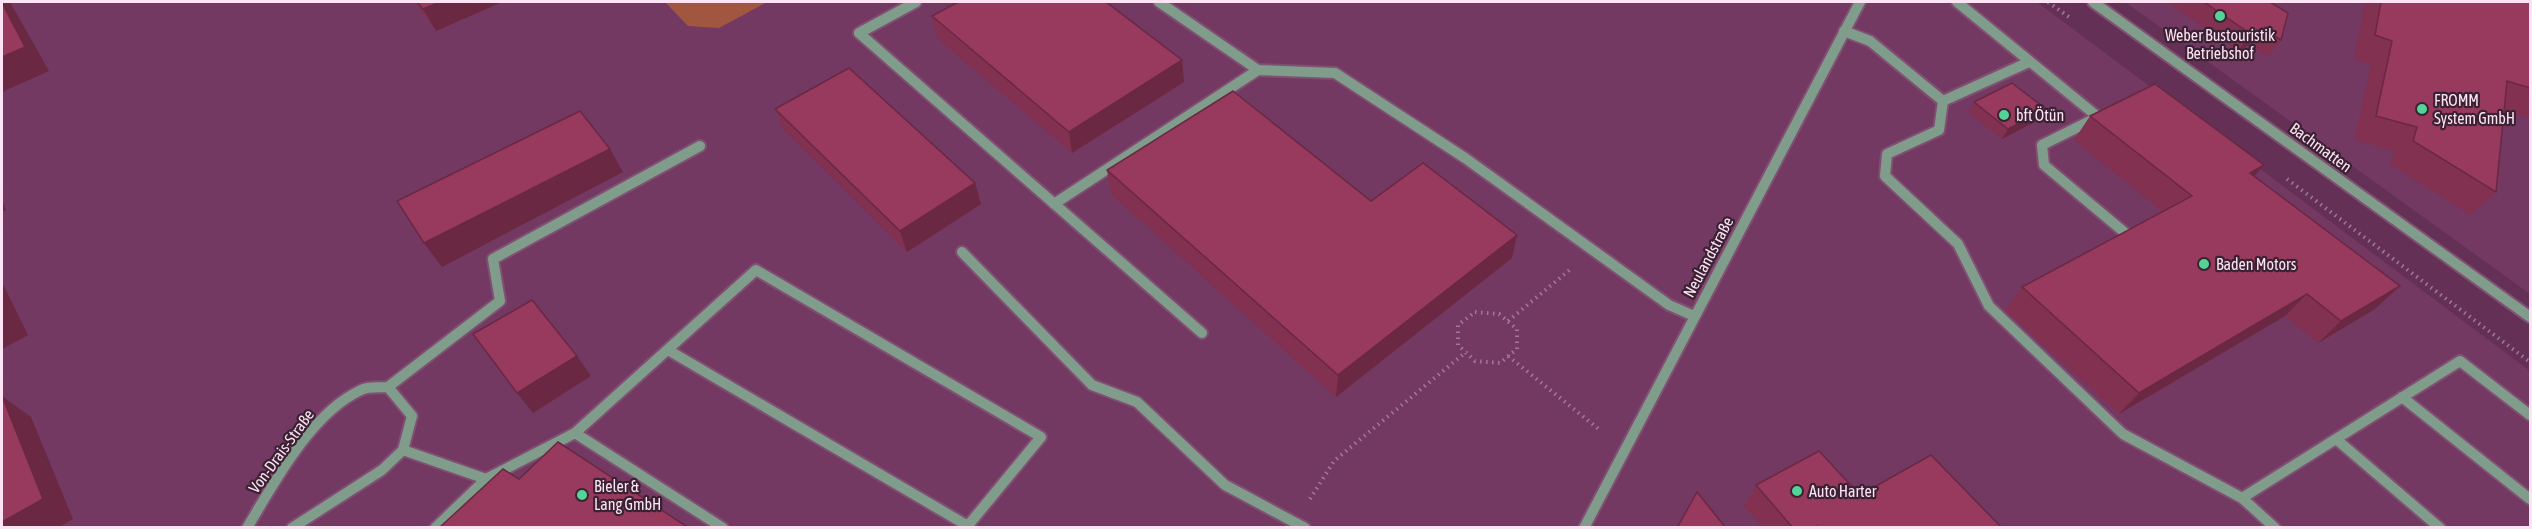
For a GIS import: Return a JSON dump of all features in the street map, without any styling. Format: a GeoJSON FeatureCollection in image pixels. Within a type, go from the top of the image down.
{"type":"FeatureCollection","features":[{"type":"Feature","properties":{"kind":"street"},"geometry":{"type":"LineString","coordinates":[[916,2],[859,33],[1202,333]]}},
{"type":"Feature","properties":{"kind":"street"},"geometry":{"type":"LineString","coordinates":[[1159,2],[1258,70],[1335,73],[1464,158],[1669,305],[1694,316]]}},
{"type":"Feature","properties":{"kind":"street","name":"Neulandstraße"},"geometry":{"type":"LineString","coordinates":[[1584,528],[1860,2]]}},
{"type":"Feature","properties":{"kind":"street"},"geometry":{"type":"LineString","coordinates":[[1957,2],[2098,117],[2042,145],[2044,165],[2130,237]]}},
{"type":"Feature","properties":{"kind":"street","name":"Bachmatten"},"geometry":{"type":"LineString","coordinates":[[2093,2],[2530,317]]}},
{"type":"Feature","properties":{"kind":"street"},"geometry":{"type":"LineString","coordinates":[[1844,31],[1870,41],[1943,101]]}},
{"type":"Feature","properties":{"kind":"street"},"geometry":{"type":"LineString","coordinates":[[1943,101],[2030,62]]}},
{"type":"Feature","properties":{"kind":"street"},"geometry":{"type":"LineString","coordinates":[[1054,204],[1258,70]]}},
{"type":"Feature","properties":{"kind":"street"},"geometry":{"type":"LineString","coordinates":[[1943,101],[1939,130],[1887,154],[1885,176],[1958,244],[1989,306],[2123,434],[2242,498],[2275,528]]}},
{"type":"Feature","properties":{"kind":"street"},"geometry":{"type":"LineString","coordinates":[[292,528],[382,470],[404,450],[412,416],[388,387],[500,301],[493,259],[700,146]]}},
{"type":"Feature","properties":{"kind":"street"},"geometry":{"type":"LineString","coordinates":[[962,252],[1092,384],[1137,402],[1225,485],[1300,525]]}},
{"type":"Feature","properties":{"kind":"street"},"geometry":{"type":"LineString","coordinates":[[435,528],[486,479],[575,433],[756,270],[1041,437],[967,527],[668,350]]}},
{"type":"Feature","properties":{"kind":"street"},"geometry":{"type":"LineString","coordinates":[[2242,498],[2460,361],[2530,414]]}},
{"type":"Feature","properties":{"kind":"street","name":"Von-Drais-Straße"},"geometry":{"type":"LineString","coordinates":[[247,528],[284,470],[329,412],[362,389],[388,387]]}},
{"type":"Feature","properties":{"kind":"street"},"geometry":{"type":"LineString","coordinates":[[2402,397],[2530,499]]}},
{"type":"Feature","properties":{"kind":"street"},"geometry":{"type":"LineString","coordinates":[[575,433],[723,528]]}},
{"type":"Feature","properties":{"kind":"street"},"geometry":{"type":"LineString","coordinates":[[2336,440],[2440,528]]}},
{"type":"Feature","properties":{"kind":"street"},"geometry":{"type":"LineString","coordinates":[[404,450],[486,479]]}},
{"type":"Feature","properties":{"kind":"path"},"geometry":{"type":"LineString","coordinates":[[2048,2],[2076,23]]}},
{"type":"Feature","properties":{"kind":"path"},"geometry":{"type":"LineString","coordinates":[[2286,178],[2530,362]]}},
{"type":"Feature","properties":{"kind":"path"},"geometry":{"type":"LineString","coordinates":[[1508,321],[1593,251]]}},
{"type":"Feature","properties":{"kind":"path"},"geometry":{"type":"LineString","coordinates":[[1475,312],[1499,314],[1508,321],[1517,329],[1517,349],[1500,363],[1475,361],[1458,345],[1458,325],[1475,312]]}},
{"type":"Feature","properties":{"kind":"path"},"geometry":{"type":"LineString","coordinates":[[1300,525],[1334,461],[1466,352]]}},
{"type":"Feature","properties":{"kind":"path"},"geometry":{"type":"LineString","coordinates":[[1508,356],[1601,431]]}},
{"type":"Feature","properties":{"kind":"shaded area"},"geometry":{"type":"Polygon","coordinates":[[[2,2],[2037,2],[2530,371],[2530,527],[2,527],[2,2]]]}},
{"type":"Feature","properties":{"kind":"shaded area"},"geometry":{"type":"Polygon","coordinates":[[[665,2],[767,2],[719,28],[688,26],[665,2]]]}},
{"type":"Feature","properties":{"kind":"shaded area"},"geometry":{"type":"Polygon","coordinates":[[[2125,2],[2530,2],[2530,294],[2125,2]]]}},
{"type":"Feature","properties":{"kind":"building"},"geometry":{"type":"Polygon","coordinates":[[[417,2],[440,2],[423,9],[417,2]]]}},
{"type":"Feature","properties":{"kind":"building"},"geometry":{"type":"Polygon","coordinates":[[[958,2],[1106,2],[1182,60],[1069,132],[932,16],[958,2]]]}},
{"type":"Feature","properties":{"kind":"building"},"geometry":{"type":"Polygon","coordinates":[[[2204,2],[2270,2],[2288,13],[2281,40],[2262,28],[2251,34],[2204,2]]]}},
{"type":"Feature","properties":{"kind":"building","name":"FROMM System GmbH"},"geometry":{"type":"Polygon","coordinates":[[[2381,2],[2530,2],[2530,88],[2507,81],[2496,192],[2413,141],[2417,127],[2376,116],[2392,41],[2375,35],[2381,2]]]}},
{"type":"Feature","properties":{"kind":"building"},"geometry":{"type":"Polygon","coordinates":[[[2,3],[25,47],[2,57],[2,3]]]}},
{"type":"Feature","properties":{"kind":"building"},"geometry":{"type":"Polygon","coordinates":[[[849,68],[975,183],[900,231],[775,109],[849,68]]]}},
{"type":"Feature","properties":{"kind":"building"},"geometry":{"type":"Polygon","coordinates":[[[2012,83],[2046,109],[2008,129],[1974,102],[2012,83]]]}},
{"type":"Feature","properties":{"kind":"building","name":"Baden Motors"},"geometry":{"type":"Polygon","coordinates":[[[2155,84],[2264,165],[2250,173],[2400,286],[2341,321],[2307,294],[2139,393],[2022,287],[2192,196],[2090,116],[2155,84]]]}},
{"type":"Feature","properties":{"kind":"building"},"geometry":{"type":"Polygon","coordinates":[[[1233,91],[1371,201],[1423,163],[1517,235],[1338,375],[1107,170],[1233,91]]]}},
{"type":"Feature","properties":{"kind":"building"},"geometry":{"type":"Polygon","coordinates":[[[580,111],[610,149],[424,243],[397,201],[580,111]]]}},
{"type":"Feature","properties":{"kind":"building"},"geometry":{"type":"Polygon","coordinates":[[[532,300],[577,356],[517,393],[473,334],[532,300]]]}},
{"type":"Feature","properties":{"kind":"building"},"geometry":{"type":"Polygon","coordinates":[[[2,396],[43,499],[2,522],[2,396]]]}},
{"type":"Feature","properties":{"kind":"building"},"geometry":{"type":"Polygon","coordinates":[[[558,442],[689,528],[439,528],[503,469],[519,479],[558,442]]]}},
{"type":"Feature","properties":{"kind":"building"},"geometry":{"type":"Polygon","coordinates":[[[1819,451],[1860,495],[1931,455],[2002,528],[1818,528],[1817,526],[1793,528],[1756,485],[1819,451]]]}},
{"type":"Feature","properties":{"kind":"building"},"geometry":{"type":"Polygon","coordinates":[[[1697,492],[1726,528],[1677,528],[1697,492]]]}},
{"type":"Feature","properties":{"kind":"place","name":"Weber Bustouristik Betriebshof"},"geometry":{"type":"Point","coordinates":[2220,16]}},
{"type":"Feature","properties":{"kind":"place","name":"FROMM System GmbH"},"geometry":{"type":"Point","coordinates":[2422,109]}},
{"type":"Feature","properties":{"kind":"place","name":"bft Ötün"},"geometry":{"type":"Point","coordinates":[2004,115]}},
{"type":"Feature","properties":{"kind":"place","name":"Baden Motors"},"geometry":{"type":"Point","coordinates":[2204,264]}},
{"type":"Feature","properties":{"kind":"place","name":"Auto Harter"},"geometry":{"type":"Point","coordinates":[1797,491]}},
{"type":"Feature","properties":{"kind":"place","name":"Bieler & Lang GmbH"},"geometry":{"type":"Point","coordinates":[582,495]}}]}
